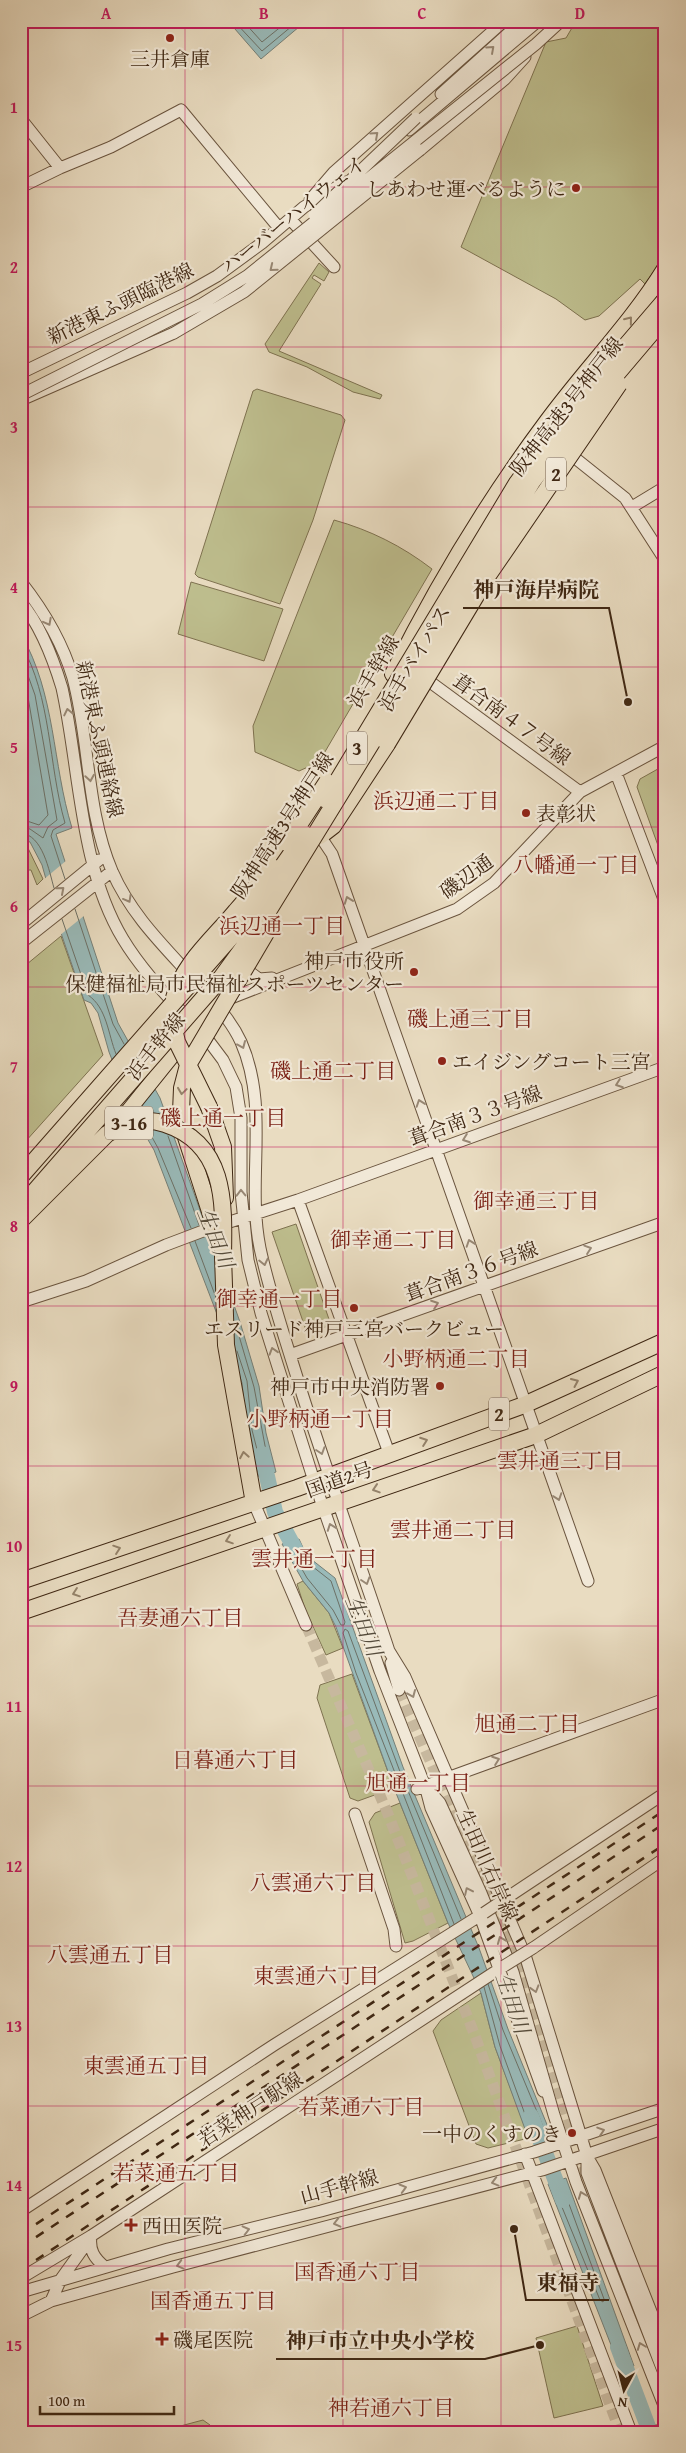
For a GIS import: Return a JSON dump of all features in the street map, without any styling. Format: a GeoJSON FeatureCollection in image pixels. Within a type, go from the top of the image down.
{"type":"FeatureCollection","features":[{"type":"Feature","properties":{"kind":"highway","name":"浜手バイパス"},"geometry":{"type":"LineString","coordinates":[[393,674],[439,588],[512,469],[548,420],[637,310],[665,269]]}},
{"type":"Feature","properties":{"kind":"highway","name":"浜手バイパス"},"geometry":{"type":"LineString","coordinates":[[320,836],[333,826],[387,744],[488,574],[559,468],[602,412],[663,309]]}},
{"type":"Feature","properties":{"kind":"highway","name":"阪神高速3号神戸線"},"geometry":{"type":"LineString","coordinates":[[21,1176],[240,927],[310,827],[517,483],[569,412],[663,309]]}},
{"type":"Feature","properties":{"kind":"highway","name":"阪神高速3号神戸線"},"geometry":{"type":"LineString","coordinates":[[21,1207],[222,978],[295,872],[532,482],[663,309]]}},
{"type":"Feature","properties":{"kind":"highway","name":"3-16"},"geometry":{"type":"LineString","coordinates":[[260,1500],[226,1345],[223,1301],[226,1188],[223,1147],[209,1107],[176,1042],[173,1025],[174,996],[180,980],[190,964],[237,910],[280,854],[321,788],[352,756]]}},
{"type":"Feature","properties":{"kind":"highway","name":"3-16"},"geometry":{"type":"LineString","coordinates":[[213,1228],[184,1131],[181,1112],[182,1088],[188,1065],[262,942],[282,905],[295,872]]}},
{"type":"Feature","properties":{"kind":"highway","name":"3-16"},"geometry":{"type":"LineString","coordinates":[[21,1191],[182,1012]]}},
{"type":"Feature","properties":{"kind":"highway","name":"3-16"},"geometry":{"type":"LineString","coordinates":[[21,1220],[98,1142],[118,1127],[133,1122],[162,1123],[179,1128],[201,1144],[212,1162],[224,1207]]}},
{"type":"Feature","properties":{"kind":"highway","name":"国道2号"},"geometry":{"type":"LineString","coordinates":[[21,1581],[297,1488],[524,1405],[665,1341]]}},
{"type":"Feature","properties":{"kind":"highway","name":"国道2号"},"geometry":{"type":"LineString","coordinates":[[21,1612],[536,1435],[665,1373]]}},
{"type":"Feature","properties":{"kind":"main road","name":"浜手幹線"},"geometry":{"type":"LineString","coordinates":[[21,1164],[191,977],[286,856],[393,674],[508,488],[548,435],[663,309]]}},
{"type":"Feature","properties":{"kind":"main road","name":"浜手幹線"},"geometry":{"type":"LineString","coordinates":[[21,1228],[78,1174],[196,1026],[216,1004],[502,548],[560,445],[663,309]]}},
{"type":"Feature","properties":{"kind":"street","name":"新港東ふ頭臨港線"},"geometry":{"type":"LineString","coordinates":[[22,370],[187,293],[237,262],[304,207],[334,172],[504,21]]}},
{"type":"Feature","properties":{"kind":"street"},"geometry":{"type":"LineString","coordinates":[[302,227],[458,78],[522,21]]}},
{"type":"Feature","properties":{"kind":"street","name":"新港東ふ頭臨港線"},"geometry":{"type":"LineString","coordinates":[[304,207],[351,179],[538,21]]}},
{"type":"Feature","properties":{"kind":"street"},"geometry":{"type":"LineString","coordinates":[[21,400],[174,333],[244,292],[491,91],[524,59],[554,21]]}},
{"type":"Feature","properties":{"kind":"street","name":"ハーバーハイウェイ"},"geometry":{"type":"LineString","coordinates":[[21,389],[200,300],[245,271],[302,227],[554,21]]}},
{"type":"Feature","properties":{"kind":"street","name":"ハーバーハイウェイ"},"geometry":{"type":"LineString","coordinates":[[21,395],[202,304],[247,276],[497,75],[561,21]]}},
{"type":"Feature","properties":{"kind":"street"},"geometry":{"type":"LineString","coordinates":[[21,187],[60,168],[111,147],[181,110],[279,228]]}},
{"type":"Feature","properties":{"kind":"street"},"geometry":{"type":"LineString","coordinates":[[21,119],[60,168]]}},
{"type":"Feature","properties":{"kind":"street"},"geometry":{"type":"LineString","coordinates":[[290,219],[334,266]]}},
{"type":"Feature","properties":{"kind":"street"},"geometry":{"type":"LineString","coordinates":[[548,435],[625,498],[665,560]]}},
{"type":"Feature","properties":{"kind":"street"},"geometry":{"type":"LineString","coordinates":[[632,507],[665,487]]}},
{"type":"Feature","properties":{"kind":"street","name":"新港東ふ頭連絡線"},"geometry":{"type":"LineString","coordinates":[[21,582],[45,616],[62,648],[72,677],[92,791],[112,871],[142,923],[191,977]]}},
{"type":"Feature","properties":{"kind":"street","name":"新港東ふ頭連絡線"},"geometry":{"type":"LineString","coordinates":[[21,602],[41,634],[55,664],[62,688],[98,882],[122,937],[137,960],[170,999]]}},
{"type":"Feature","properties":{"kind":"street","name":"葺合南４７号線"},"geometry":{"type":"LineString","coordinates":[[422,676],[580,792]]}},
{"type":"Feature","properties":{"kind":"street","name":"磯辺通"},"geometry":{"type":"LineString","coordinates":[[216,1004],[457,909],[494,883],[580,792],[665,746]]}},
{"type":"Feature","properties":{"kind":"street"},"geometry":{"type":"LineString","coordinates":[[616,773],[665,902]]}},
{"type":"Feature","properties":{"kind":"street"},"geometry":{"type":"LineString","coordinates":[[320,836],[332,854],[524,1405],[588,1581]]}},
{"type":"Feature","properties":{"kind":"street"},"geometry":{"type":"LineString","coordinates":[[21,924],[75,878],[107,855]]}},
{"type":"Feature","properties":{"kind":"street"},"geometry":{"type":"LineString","coordinates":[[21,943],[112,871]]}},
{"type":"Feature","properties":{"kind":"street","name":"磯辺通"},"geometry":{"type":"LineString","coordinates":[[244,957],[243,967],[259,979],[286,976]]}},
{"type":"Feature","properties":{"kind":"street","name":"生田川右岸線"},"geometry":{"type":"LineString","coordinates":[[191,977],[231,1023],[241,1041],[255,1089],[258,1117],[256,1214],[260,1244],[267,1277],[290,1355],[321,1478]]}},
{"type":"Feature","properties":{"kind":"street"},"geometry":{"type":"LineString","coordinates":[[182,1012],[203,989]]}},
{"type":"Feature","properties":{"kind":"street","name":"生田川右岸線"},"geometry":{"type":"LineString","coordinates":[[170,999],[196,1026],[223,1060],[236,1087],[242,1129],[242,1218],[248,1260],[261,1313],[331,1505],[389,1651],[405,1677],[525,1955],[582,2137],[587,2156],[587,2173],[665,2376]]}},
{"type":"Feature","properties":{"kind":"street","name":"葺合南３３号線"},"geometry":{"type":"LineString","coordinates":[[21,1302],[86,1281],[179,1240],[298,1200],[665,1067]]}},
{"type":"Feature","properties":{"kind":"street"},"geometry":{"type":"LineString","coordinates":[[298,1200],[389,1454]]}},
{"type":"Feature","properties":{"kind":"street","name":"葺合南３６号線"},"geometry":{"type":"LineString","coordinates":[[290,1355],[665,1222]]}},
{"type":"Feature","properties":{"kind":"street"},"geometry":{"type":"LineString","coordinates":[[260,1500],[306,1625]]}},
{"type":"Feature","properties":{"kind":"street","name":"生田川右岸線"},"geometry":{"type":"LineString","coordinates":[[331,1505],[380,1670],[421,1788],[440,1803],[481,1893],[513,1972],[554,2115],[559,2144],[665,2408]]}},
{"type":"Feature","properties":{"kind":"street"},"geometry":{"type":"LineString","coordinates":[[389,1651],[399,1690]]}},
{"type":"Feature","properties":{"kind":"street"},"geometry":{"type":"LineString","coordinates":[[554,2115],[536,2078],[479,1916],[421,1788],[665,1699]]}},
{"type":"Feature","properties":{"kind":"street"},"geometry":{"type":"LineString","coordinates":[[21,2211],[282,2040],[479,1916],[665,1793]]}},
{"type":"Feature","properties":{"kind":"street"},"geometry":{"type":"LineString","coordinates":[[355,1814],[394,1929],[396,1946]]}},
{"type":"Feature","properties":{"kind":"street","name":"若菜神戸駅線"},"geometry":{"type":"LineString","coordinates":[[21,2278],[44,2262],[91,2236],[498,1969],[533,1948],[665,1858]]}},
{"type":"Feature","properties":{"kind":"street","name":"山手幹線"},"geometry":{"type":"LineString","coordinates":[[21,2292],[61,2279],[321,2211],[530,2153],[665,2108]]}},
{"type":"Feature","properties":{"kind":"street"},"geometry":{"type":"LineString","coordinates":[[566,2163],[665,2128]]}},
{"type":"Feature","properties":{"kind":"street"},"geometry":{"type":"LineString","coordinates":[[530,2153],[631,2432]]}},
{"type":"Feature","properties":{"kind":"street"},"geometry":{"type":"LineString","coordinates":[[587,2156],[596,2170],[665,2347]]}},
{"type":"Feature","properties":{"kind":"street","name":"山手幹線"},"geometry":{"type":"LineString","coordinates":[[21,2316],[51,2301],[566,2163]]}},
{"type":"Feature","properties":{"kind":"street"},"geometry":{"type":"LineString","coordinates":[[91,2236],[90,2246],[96,2260],[105,2267]]}},
{"type":"Feature","properties":{"kind":"street"},"geometry":{"type":"LineString","coordinates":[[51,2301],[61,2279],[91,2236]]}},
{"type":"Feature","properties":{"kind":"street"},"geometry":{"type":"LineString","coordinates":[[653,2432],[665,2429]]}},
{"type":"Feature","properties":{"kind":"green space"},"geometry":{"type":"Polygon","coordinates":[[[576,21],[665,21],[665,255],[645,284],[640,279],[599,316],[585,320],[556,299],[461,247],[546,42],[566,38],[576,21]]]}},
{"type":"Feature","properties":{"kind":"green space"},"geometry":{"type":"Polygon","coordinates":[[[319,263],[329,272],[324,281],[314,275],[312,278],[321,284],[279,351],[382,395],[380,399],[353,392],[307,367],[269,352],[265,344],[319,263]]]}},
{"type":"Feature","properties":{"kind":"green space"},"geometry":{"type":"Polygon","coordinates":[[[257,389],[341,415],[345,420],[313,520],[280,604],[198,577],[195,574],[253,391],[257,389]]]}},
{"type":"Feature","properties":{"kind":"green space"},"geometry":{"type":"Polygon","coordinates":[[[334,520],[385,540],[409,553],[432,569],[319,762],[299,771],[255,752],[253,726],[334,520]]]}},
{"type":"Feature","properties":{"kind":"green space"},"geometry":{"type":"Polygon","coordinates":[[[191,582],[283,609],[264,661],[178,634],[191,582]]]}},
{"type":"Feature","properties":{"kind":"green space"},"geometry":{"type":"Polygon","coordinates":[[[665,765],[665,865],[637,787],[640,779],[665,765]]]}},
{"type":"Feature","properties":{"kind":"green space"},"geometry":{"type":"Polygon","coordinates":[[[21,841],[25,842],[43,879],[37,885],[31,870],[21,870],[21,841]]]}},
{"type":"Feature","properties":{"kind":"green space"},"geometry":{"type":"Polygon","coordinates":[[[61,936],[103,1055],[25,1142],[21,1130],[21,969],[61,936]]]}},
{"type":"Feature","properties":{"kind":"green space"},"geometry":{"type":"Polygon","coordinates":[[[296,1224],[331,1325],[307,1333],[272,1232],[296,1224]]]}},
{"type":"Feature","properties":{"kind":"green space"},"geometry":{"type":"Polygon","coordinates":[[[303,1581],[329,1613],[343,1648],[326,1655],[305,1609],[297,1584],[303,1581]]]}},
{"type":"Feature","properties":{"kind":"green space"},"geometry":{"type":"Polygon","coordinates":[[[352,1674],[394,1788],[358,1801],[350,1798],[317,1698],[320,1685],[352,1674]]]}},
{"type":"Feature","properties":{"kind":"green space"},"geometry":{"type":"Polygon","coordinates":[[[400,1803],[448,1923],[413,1941],[405,1943],[369,1822],[375,1813],[400,1803]]]}},
{"type":"Feature","properties":{"kind":"green space"},"geometry":{"type":"Polygon","coordinates":[[[481,1993],[495,2047],[529,2138],[488,2148],[476,2144],[433,2031],[441,2020],[481,1993]]]}},
{"type":"Feature","properties":{"kind":"green space"},"geometry":{"type":"Polygon","coordinates":[[[577,2326],[603,2406],[554,2418],[536,2338],[577,2326]]]}},
{"type":"Feature","properties":{"kind":"green space"},"geometry":{"type":"Polygon","coordinates":[[[203,2420],[210,2425],[212,2432],[158,2432],[203,2420]]]}},
{"type":"Feature","properties":{"kind":"water"},"geometry":{"type":"Polygon","coordinates":[[[228,21],[306,21],[261,59],[228,21]]]}},
{"type":"Feature","properties":{"kind":"water"},"geometry":{"type":"Polygon","coordinates":[[[21,634],[41,681],[72,828],[56,834],[118,1023],[160,1098],[240,1322],[259,1386],[266,1433],[276,1472],[259,1477],[247,1430],[242,1383],[235,1361],[154,1150],[134,1116],[109,1052],[98,1013],[91,1003],[84,1000],[62,936],[42,865],[30,842],[21,838],[21,634]]]}},
{"type":"Feature","properties":{"kind":"water"},"geometry":{"type":"Polygon","coordinates":[[[299,1539],[307,1556],[335,1578],[403,1767],[479,1948],[508,2029],[550,2132],[529,2138],[525,2129],[495,2047],[481,1993],[448,1923],[394,1788],[336,1627],[329,1613],[303,1581],[282,1544],[299,1539]]]}},
{"type":"Feature","properties":{"kind":"water"},"geometry":{"type":"Polygon","coordinates":[[[566,2178],[634,2366],[620,2368],[548,2184],[566,2178]]]}},
{"type":"Feature","properties":{"kind":"pier"},"geometry":{"type":"Polygon","coordinates":[[[67,860],[85,915],[59,936],[43,880],[67,860]]]}},
{"type":"Feature","properties":{"kind":"waterway","name":"生田川"},"geometry":{"type":"LineString","coordinates":[[262,1454],[275,1512],[302,1562]]}},
{"type":"Feature","properties":{"kind":"waterway","name":"生田川"},"geometry":{"type":"LineString","coordinates":[[531,2116],[563,2200]]}},
{"type":"Feature","properties":{"kind":"waterway","name":"生田川"},"geometry":{"type":"LineString","coordinates":[[618,2347],[650,2432]]}},
{"type":"Feature","properties":{"kind":"tunnel"},"geometry":{"type":"LineString","coordinates":[[306,1625],[388,1814],[475,2036],[620,2432]]}},
{"type":"Feature","properties":{"kind":"tunnel"},"geometry":{"type":"LineString","coordinates":[[399,1690],[465,1840],[517,1951],[586,2178]]}},
{"type":"Feature","properties":{"kind":"tunnel"},"geometry":{"type":"LineString","coordinates":[[600,2222],[619,2278]]}},
{"type":"Feature","properties":{"kind":"railway"},"geometry":{"type":"LineString","coordinates":[[21,2234],[665,1810]]}},
{"type":"Feature","properties":{"kind":"railway"},"geometry":{"type":"LineString","coordinates":[[21,2247],[665,1823]]}},
{"type":"Feature","properties":{"kind":"railway"},"geometry":{"type":"LineString","coordinates":[[21,2270],[665,1844]]}},
{"type":"Feature","properties":{"kind":"place","name":"三井倉庫"},"geometry":{"type":"Point","coordinates":[170,38]}},
{"type":"Feature","properties":{"kind":"place","name":"しあわせ運べるように"},"geometry":{"type":"Point","coordinates":[576,188]}},
{"type":"Feature","properties":{"kind":"place","name":"神戸海岸病院"},"geometry":{"type":"Point","coordinates":[628,702]}},
{"type":"Feature","properties":{"kind":"place","name":"表彰状"},"geometry":{"type":"Point","coordinates":[526,813]}},
{"type":"Feature","properties":{"kind":"place","name":"神戸市役所 保健福祉局市民福祉スポーツセンター"},"geometry":{"type":"Point","coordinates":[414,972]}},
{"type":"Feature","properties":{"kind":"place","name":"エイジングコート三宮"},"geometry":{"type":"Point","coordinates":[442,1061]}},
{"type":"Feature","properties":{"kind":"place","name":"エスリード神戸三宮バークビュー"},"geometry":{"type":"Point","coordinates":[354,1308]}},
{"type":"Feature","properties":{"kind":"place","name":"神戸市中央消防署"},"geometry":{"type":"Point","coordinates":[440,1386]}},
{"type":"Feature","properties":{"kind":"place","name":"一中のくすのき"},"geometry":{"type":"Point","coordinates":[572,2133]}},
{"type":"Feature","properties":{"kind":"place","name":"西田医院"},"geometry":{"type":"Point","coordinates":[131,2225]}},
{"type":"Feature","properties":{"kind":"place","name":"東福寺"},"geometry":{"type":"Point","coordinates":[514,2229]}},
{"type":"Feature","properties":{"kind":"place","name":"磯尾医院"},"geometry":{"type":"Point","coordinates":[162,2339]}},
{"type":"Feature","properties":{"kind":"place","name":"神戸市立中央小学校"},"geometry":{"type":"Point","coordinates":[540,2345]}},
{"type":"Feature","properties":{"kind":"district","name":"浜辺通二丁目"},"geometry":{"type":"Point","coordinates":[436,800]}},
{"type":"Feature","properties":{"kind":"district","name":"八幡通一丁目"},"geometry":{"type":"Point","coordinates":[576,864]}},
{"type":"Feature","properties":{"kind":"district","name":"浜辺通一丁目"},"geometry":{"type":"Point","coordinates":[282,925]}},
{"type":"Feature","properties":{"kind":"district","name":"磯上通三丁目"},"geometry":{"type":"Point","coordinates":[470,1018]}},
{"type":"Feature","properties":{"kind":"district","name":"磯上通二丁目"},"geometry":{"type":"Point","coordinates":[333,1070]}},
{"type":"Feature","properties":{"kind":"district","name":"磯上通一丁目"},"geometry":{"type":"Point","coordinates":[223,1117]}},
{"type":"Feature","properties":{"kind":"district","name":"御幸通三丁目"},"geometry":{"type":"Point","coordinates":[536,1200]}},
{"type":"Feature","properties":{"kind":"district","name":"御幸通二丁目"},"geometry":{"type":"Point","coordinates":[393,1239]}},
{"type":"Feature","properties":{"kind":"district","name":"御幸通一丁目"},"geometry":{"type":"Point","coordinates":[279,1298]}},
{"type":"Feature","properties":{"kind":"district","name":"小野柄通二丁目"},"geometry":{"type":"Point","coordinates":[456,1358]}},
{"type":"Feature","properties":{"kind":"district","name":"小野柄通一丁目"},"geometry":{"type":"Point","coordinates":[320,1418]}},
{"type":"Feature","properties":{"kind":"district","name":"雲井通三丁目"},"geometry":{"type":"Point","coordinates":[560,1460]}},
{"type":"Feature","properties":{"kind":"district","name":"雲井通二丁目"},"geometry":{"type":"Point","coordinates":[453,1529]}},
{"type":"Feature","properties":{"kind":"district","name":"雲井通一丁目"},"geometry":{"type":"Point","coordinates":[314,1558]}},
{"type":"Feature","properties":{"kind":"district","name":"吾妻通六丁目"},"geometry":{"type":"Point","coordinates":[180,1617]}},
{"type":"Feature","properties":{"kind":"district","name":"旭通二丁目"},"geometry":{"type":"Point","coordinates":[527,1723]}},
{"type":"Feature","properties":{"kind":"district","name":"日暮通六丁目"},"geometry":{"type":"Point","coordinates":[235,1759]}},
{"type":"Feature","properties":{"kind":"district","name":"旭通一丁目"},"geometry":{"type":"Point","coordinates":[418,1782]}},
{"type":"Feature","properties":{"kind":"district","name":"八雲通六丁目"},"geometry":{"type":"Point","coordinates":[313,1882]}},
{"type":"Feature","properties":{"kind":"district","name":"八雲通五丁目"},"geometry":{"type":"Point","coordinates":[110,1954]}},
{"type":"Feature","properties":{"kind":"district","name":"東雲通六丁目"},"geometry":{"type":"Point","coordinates":[316,1975]}},
{"type":"Feature","properties":{"kind":"district","name":"東雲通五丁目"},"geometry":{"type":"Point","coordinates":[146,2065]}},
{"type":"Feature","properties":{"kind":"district","name":"若菜通六丁目"},"geometry":{"type":"Point","coordinates":[361,2106]}},
{"type":"Feature","properties":{"kind":"district","name":"若菜通五丁目"},"geometry":{"type":"Point","coordinates":[176,2172]}},
{"type":"Feature","properties":{"kind":"district","name":"国香通六丁目"},"geometry":{"type":"Point","coordinates":[357,2271]}},
{"type":"Feature","properties":{"kind":"district","name":"国香通五丁目"},"geometry":{"type":"Point","coordinates":[213,2300]}},
{"type":"Feature","properties":{"kind":"district","name":"神若通六丁目"},"geometry":{"type":"Point","coordinates":[391,2407]}}]}
